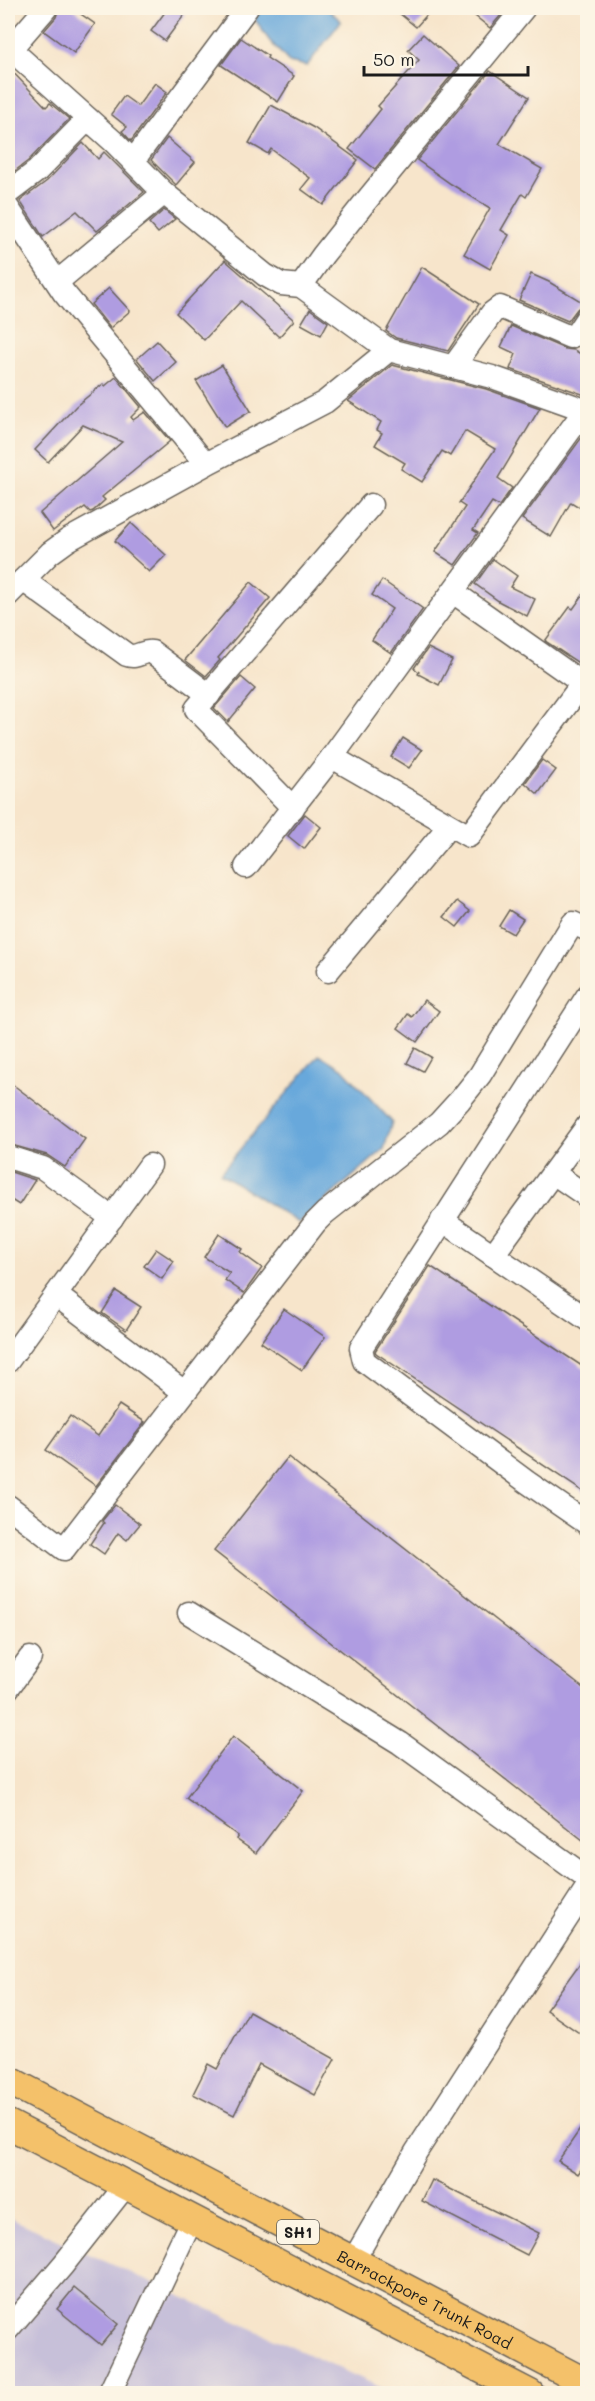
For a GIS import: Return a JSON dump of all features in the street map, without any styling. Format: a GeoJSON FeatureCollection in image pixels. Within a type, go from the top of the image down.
{"type":"FeatureCollection","features":[{"type":"Feature","properties":{"kind":"main road","name":"Barrackpore Trunk Road"},"geometry":{"type":"LineString","coordinates":[[8,2080],[588,2384]]}},
{"type":"Feature","properties":{"kind":"main road","name":"SH1"},"geometry":{"type":"LineString","coordinates":[[8,2124],[520,2391]]}},
{"type":"Feature","properties":{"kind":"street"},"geometry":{"type":"LineString","coordinates":[[46,8],[8,50],[88,119],[164,193],[265,275],[281,284],[301,286],[389,350],[492,377],[586,410],[332,757],[246,867]]}},
{"type":"Feature","properties":{"kind":"street"},"geometry":{"type":"LineString","coordinates":[[133,161],[247,8]]}},
{"type":"Feature","properties":{"kind":"street"},"geometry":{"type":"LineString","coordinates":[[301,286],[322,255],[524,8]]}},
{"type":"Feature","properties":{"kind":"street"},"geometry":{"type":"LineString","coordinates":[[8,193],[37,171],[88,119]]}},
{"type":"Feature","properties":{"kind":"street"},"geometry":{"type":"LineString","coordinates":[[57,282],[164,193]]}},
{"type":"Feature","properties":{"kind":"street"},"geometry":{"type":"LineString","coordinates":[[8,208],[57,282],[206,464]]}},
{"type":"Feature","properties":{"kind":"street"},"geometry":{"type":"LineString","coordinates":[[453,367],[492,313],[500,307],[570,337],[576,334],[588,316]]}},
{"type":"Feature","properties":{"kind":"street"},"geometry":{"type":"LineString","coordinates":[[209,695],[152,652],[148,651],[133,657],[127,655],[15,587],[50,553],[68,540],[325,402],[389,350]]}},
{"type":"Feature","properties":{"kind":"street"},"geometry":{"type":"LineString","coordinates":[[293,808],[196,711],[197,707],[371,505]]}},
{"type":"Feature","properties":{"kind":"street"},"geometry":{"type":"LineString","coordinates":[[332,757],[465,835],[469,836],[474,832],[585,679],[453,592]]}},
{"type":"Feature","properties":{"kind":"street"},"geometry":{"type":"LineString","coordinates":[[327,971],[449,826]]}},
{"type":"Feature","properties":{"kind":"street"},"geometry":{"type":"LineString","coordinates":[[8,1506],[64,1549],[315,1223],[439,1123],[480,1075],[573,923],[588,930]]}},
{"type":"Feature","properties":{"kind":"street"},"geometry":{"type":"LineString","coordinates":[[588,995],[361,1348],[362,1358],[517,1475],[588,1524]]}},
{"type":"Feature","properties":{"kind":"street"},"geometry":{"type":"LineString","coordinates":[[493,1255],[588,1125]]}},
{"type":"Feature","properties":{"kind":"street"},"geometry":{"type":"LineString","coordinates":[[8,1157],[43,1168],[112,1218]]}},
{"type":"Feature","properties":{"kind":"street"},"geometry":{"type":"LineString","coordinates":[[8,1361],[150,1166]]}},
{"type":"Feature","properties":{"kind":"street"},"geometry":{"type":"LineString","coordinates":[[553,1173],[588,1197]]}},
{"type":"Feature","properties":{"kind":"street"},"geometry":{"type":"LineString","coordinates":[[442,1220],[588,1320]]}},
{"type":"Feature","properties":{"kind":"street"},"geometry":{"type":"LineString","coordinates":[[56,1295],[184,1392]]}},
{"type":"Feature","properties":{"kind":"street"},"geometry":{"type":"LineString","coordinates":[[189,1613],[400,1743],[588,1879]]}},
{"type":"Feature","properties":{"kind":"street"},"geometry":{"type":"LineString","coordinates":[[8,1688],[30,1658]]}},
{"type":"Feature","properties":{"kind":"street"},"geometry":{"type":"LineString","coordinates":[[353,2261],[416,2152],[588,1886]]}},
{"type":"Feature","properties":{"kind":"street"},"geometry":{"type":"LineString","coordinates":[[8,2329],[63,2265],[126,2185]]}},
{"type":"Feature","properties":{"kind":"street"},"geometry":{"type":"LineString","coordinates":[[109,2394],[192,2219]]}},
{"type":"Feature","properties":{"kind":"shaded area"},"geometry":{"type":"Polygon","coordinates":[[[8,2217],[393,2393],[8,2394],[8,2217]]]}},
{"type":"Feature","properties":{"kind":"water"},"geometry":{"type":"Polygon","coordinates":[[[261,8],[327,8],[341,21],[307,66],[289,62],[269,40],[254,18],[261,8]]]}},
{"type":"Feature","properties":{"kind":"water"},"geometry":{"type":"Polygon","coordinates":[[[319,1055],[342,1068],[392,1122],[384,1149],[299,1223],[220,1173],[319,1055]]]}},
{"type":"Feature","properties":{"kind":"building"},"geometry":{"type":"Polygon","coordinates":[[[59,8],[72,8],[95,24],[74,53],[44,31],[56,17],[59,8]]]}},
{"type":"Feature","properties":{"kind":"building"},"geometry":{"type":"Polygon","coordinates":[[[168,8],[176,8],[185,14],[165,41],[151,31],[168,8]]]}},
{"type":"Feature","properties":{"kind":"building"},"geometry":{"type":"Polygon","coordinates":[[[393,8],[433,8],[416,27],[393,8]]]}},
{"type":"Feature","properties":{"kind":"building"},"geometry":{"type":"Polygon","coordinates":[[[465,8],[507,8],[490,28],[465,8]]]}},
{"type":"Feature","properties":{"kind":"building"},"geometry":{"type":"Polygon","coordinates":[[[423,34],[459,66],[375,169],[349,149],[381,109],[378,106],[419,60],[408,50],[423,34]]]}},
{"type":"Feature","properties":{"kind":"building"},"geometry":{"type":"Polygon","coordinates":[[[241,38],[294,76],[278,102],[221,65],[241,38]]]}},
{"type":"Feature","properties":{"kind":"building"},"geometry":{"type":"Polygon","coordinates":[[[8,67],[46,107],[50,103],[69,119],[28,161],[8,176],[8,67]]]}},
{"type":"Feature","properties":{"kind":"building"},"geometry":{"type":"Polygon","coordinates":[[[490,71],[529,97],[499,144],[542,169],[526,197],[522,194],[501,230],[509,235],[490,269],[464,254],[490,208],[417,160],[490,71]]]}},
{"type":"Feature","properties":{"kind":"building"},"geometry":{"type":"Polygon","coordinates":[[[155,83],[167,92],[131,141],[122,131],[127,127],[111,114],[124,96],[138,106],[155,83]]]}},
{"type":"Feature","properties":{"kind":"building"},"geometry":{"type":"Polygon","coordinates":[[[271,105],[314,128],[358,160],[323,205],[301,189],[310,178],[271,149],[268,154],[249,143],[271,105]]]}},
{"type":"Feature","properties":{"kind":"building"},"geometry":{"type":"Polygon","coordinates":[[[167,138],[195,162],[176,185],[151,160],[167,138]]]}},
{"type":"Feature","properties":{"kind":"building"},"geometry":{"type":"Polygon","coordinates":[[[83,143],[98,159],[104,152],[144,192],[97,231],[77,211],[43,237],[20,201],[47,181],[83,143]]]}},
{"type":"Feature","properties":{"kind":"building"},"geometry":{"type":"Polygon","coordinates":[[[164,210],[175,219],[158,233],[149,223],[164,210]]]}},
{"type":"Feature","properties":{"kind":"building"},"geometry":{"type":"Polygon","coordinates":[[[225,260],[294,320],[279,337],[241,301],[204,340],[176,313],[225,260]]]}},
{"type":"Feature","properties":{"kind":"building"},"geometry":{"type":"Polygon","coordinates":[[[422,267],[479,304],[448,351],[396,338],[386,331],[422,267]]]}},
{"type":"Feature","properties":{"kind":"building"},"geometry":{"type":"Polygon","coordinates":[[[531,274],[584,303],[568,321],[519,300],[531,274]]]}},
{"type":"Feature","properties":{"kind":"building"},"geometry":{"type":"Polygon","coordinates":[[[109,288],[130,311],[110,328],[91,304],[109,288]]]}},
{"type":"Feature","properties":{"kind":"building"},"geometry":{"type":"Polygon","coordinates":[[[310,309],[328,322],[321,335],[301,324],[310,309]]]}},
{"type":"Feature","properties":{"kind":"building"},"geometry":{"type":"Polygon","coordinates":[[[511,326],[565,349],[574,350],[588,358],[588,396],[510,369],[516,354],[501,347],[511,326]]]}},
{"type":"Feature","properties":{"kind":"building"},"geometry":{"type":"Polygon","coordinates":[[[157,341],[176,362],[155,381],[137,359],[157,341]]]}},
{"type":"Feature","properties":{"kind":"building"},"geometry":{"type":"Polygon","coordinates":[[[222,365],[251,411],[225,427],[196,381],[222,365]]]}},
{"type":"Feature","properties":{"kind":"building"},"geometry":{"type":"Polygon","coordinates":[[[392,365],[486,389],[540,408],[498,478],[512,488],[499,506],[492,502],[473,530],[478,533],[455,565],[435,552],[465,507],[459,503],[495,449],[465,431],[450,456],[442,451],[422,482],[401,469],[405,463],[375,445],[382,433],[377,430],[381,422],[348,401],[392,365]]]}},
{"type":"Feature","properties":{"kind":"building"},"geometry":{"type":"Polygon","coordinates":[[[116,377],[141,407],[131,417],[133,420],[145,412],[170,441],[102,497],[105,500],[93,511],[90,512],[85,507],[53,531],[40,513],[122,442],[83,425],[48,462],[35,450],[76,406],[103,384],[105,386],[116,377]]]}},
{"type":"Feature","properties":{"kind":"building"},"geometry":{"type":"Polygon","coordinates":[[[588,429],[588,493],[579,507],[571,502],[551,537],[522,519],[588,429]]]}},
{"type":"Feature","properties":{"kind":"building"},"geometry":{"type":"Polygon","coordinates":[[[131,523],[166,555],[149,572],[115,541],[131,523]]]}},
{"type":"Feature","properties":{"kind":"building"},"geometry":{"type":"Polygon","coordinates":[[[493,559],[517,576],[510,587],[535,599],[527,616],[500,602],[475,584],[493,559]]]}},
{"type":"Feature","properties":{"kind":"building"},"geometry":{"type":"Polygon","coordinates":[[[382,580],[423,609],[391,653],[372,640],[392,609],[372,595],[382,580]]]}},
{"type":"Feature","properties":{"kind":"building"},"geometry":{"type":"Polygon","coordinates":[[[251,582],[270,598],[218,658],[220,660],[206,676],[185,660],[251,582]]]}},
{"type":"Feature","properties":{"kind":"building"},"geometry":{"type":"Polygon","coordinates":[[[588,588],[588,652],[580,664],[545,641],[570,607],[573,609],[588,588]]]}},
{"type":"Feature","properties":{"kind":"building"},"geometry":{"type":"Polygon","coordinates":[[[428,648],[452,660],[439,685],[418,674],[419,672],[414,668],[428,648]]]}},
{"type":"Feature","properties":{"kind":"building"},"geometry":{"type":"Polygon","coordinates":[[[241,677],[255,689],[228,722],[214,708],[241,677]]]}},
{"type":"Feature","properties":{"kind":"building"},"geometry":{"type":"Polygon","coordinates":[[[403,738],[422,750],[409,768],[391,757],[403,738]]]}},
{"type":"Feature","properties":{"kind":"building"},"geometry":{"type":"Polygon","coordinates":[[[542,760],[556,770],[538,794],[525,783],[542,760]]]}},
{"type":"Feature","properties":{"kind":"building"},"geometry":{"type":"Polygon","coordinates":[[[305,814],[321,827],[304,849],[288,836],[305,814]]]}},
{"type":"Feature","properties":{"kind":"building"},"geometry":{"type":"Polygon","coordinates":[[[457,901],[470,911],[457,927],[444,917],[457,901]]]}},
{"type":"Feature","properties":{"kind":"building"},"geometry":{"type":"Polygon","coordinates":[[[509,910],[523,919],[513,934],[499,926],[509,910]]]}},
{"type":"Feature","properties":{"kind":"building"},"geometry":{"type":"Polygon","coordinates":[[[424,1000],[439,1011],[417,1042],[398,1028],[408,1014],[412,1017],[424,1000]]]}},
{"type":"Feature","properties":{"kind":"building"},"geometry":{"type":"Polygon","coordinates":[[[415,1048],[431,1057],[423,1071],[407,1063],[415,1048]]]}},
{"type":"Feature","properties":{"kind":"building"},"geometry":{"type":"Polygon","coordinates":[[[8,1081],[85,1139],[65,1167],[47,1155],[8,1144],[8,1081]]]}},
{"type":"Feature","properties":{"kind":"building"},"geometry":{"type":"Polygon","coordinates":[[[8,1171],[35,1180],[19,1205],[8,1198],[8,1171]]]}},
{"type":"Feature","properties":{"kind":"building"},"geometry":{"type":"Polygon","coordinates":[[[219,1234],[242,1249],[240,1252],[262,1268],[244,1293],[225,1280],[230,1273],[204,1257],[219,1234]]]}},
{"type":"Feature","properties":{"kind":"building"},"geometry":{"type":"Polygon","coordinates":[[[156,1249],[174,1261],[162,1279],[144,1266],[156,1249]]]}},
{"type":"Feature","properties":{"kind":"building"},"geometry":{"type":"Polygon","coordinates":[[[430,1266],[588,1370],[588,1495],[376,1353],[375,1351],[430,1266]]]}},
{"type":"Feature","properties":{"kind":"building"},"geometry":{"type":"Polygon","coordinates":[[[116,1291],[141,1307],[126,1330],[102,1313],[116,1291]]]}},
{"type":"Feature","properties":{"kind":"building"},"geometry":{"type":"Polygon","coordinates":[[[284,1309],[325,1337],[302,1370],[261,1342],[284,1309]]]}},
{"type":"Feature","properties":{"kind":"building"},"geometry":{"type":"Polygon","coordinates":[[[119,1405],[145,1422],[96,1486],[46,1450],[70,1416],[98,1436],[119,1405]]]}},
{"type":"Feature","properties":{"kind":"building"},"geometry":{"type":"Polygon","coordinates":[[[288,1457],[588,1692],[588,1844],[214,1551],[288,1457]]]}},
{"type":"Feature","properties":{"kind":"building"},"geometry":{"type":"Polygon","coordinates":[[[115,1505],[140,1524],[127,1540],[118,1533],[104,1554],[90,1544],[104,1523],[102,1521],[115,1505]]]}},
{"type":"Feature","properties":{"kind":"building"},"geometry":{"type":"Polygon","coordinates":[[[233,1736],[303,1791],[256,1853],[236,1839],[238,1836],[186,1798],[233,1736]]]}},
{"type":"Feature","properties":{"kind":"building"},"geometry":{"type":"Polygon","coordinates":[[[588,1952],[588,2039],[546,2010],[588,1952]]]}},
{"type":"Feature","properties":{"kind":"building"},"geometry":{"type":"Polygon","coordinates":[[[249,2011],[335,2059],[315,2095],[259,2064],[234,2115],[193,2094],[208,2064],[217,2069],[249,2011]]]}},
{"type":"Feature","properties":{"kind":"building"},"geometry":{"type":"Polygon","coordinates":[[[588,2118],[588,2160],[578,2174],[558,2161],[588,2118]]]}},
{"type":"Feature","properties":{"kind":"building"},"geometry":{"type":"Polygon","coordinates":[[[432,2180],[539,2233],[527,2255],[422,2201],[432,2180]]]}},
{"type":"Feature","properties":{"kind":"building"},"geometry":{"type":"Polygon","coordinates":[[[74,2288],[118,2324],[101,2345],[57,2309],[74,2288]]]}}]}
